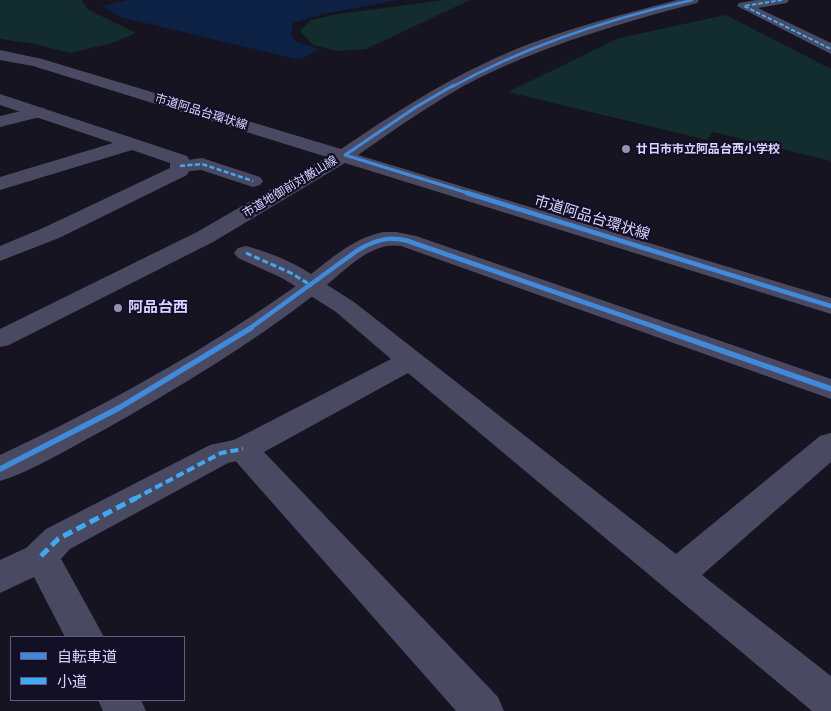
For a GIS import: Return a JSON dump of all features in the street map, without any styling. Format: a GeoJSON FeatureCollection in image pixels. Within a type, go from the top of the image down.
{"type":"FeatureCollection","features":[{"type":"Feature","properties":{"kind":"street","name":"市道地御前対厳山線"},"geometry":{"type":"LineString","coordinates":[[0,339],[164,259],[345,155],[416,107],[500,63],[591,27],[692,0]]}},
{"type":"Feature","properties":{"kind":"street"},"geometry":{"type":"LineString","coordinates":[[782,0],[742,5],[831,49]]}},
{"type":"Feature","properties":{"kind":"street","name":"市道阿品台環状線"},"geometry":{"type":"LineString","coordinates":[[0,55],[36,62],[345,155],[831,306]]}},
{"type":"Feature","properties":{"kind":"street"},"geometry":{"type":"LineString","coordinates":[[0,99],[180,160],[180,171],[51,233],[0,254]]}},
{"type":"Feature","properties":{"kind":"street"},"geometry":{"type":"LineString","coordinates":[[0,122],[38,112]]}},
{"type":"Feature","properties":{"kind":"street"},"geometry":{"type":"LineString","coordinates":[[0,184],[131,144]]}},
{"type":"Feature","properties":{"kind":"street"},"geometry":{"type":"LineString","coordinates":[[180,166],[202,164],[253,180]]}},
{"type":"Feature","properties":{"kind":"street"},"geometry":{"type":"LineString","coordinates":[[0,469],[82,428],[189,368],[312,286],[366,245],[375,241],[397,238],[831,389]]}},
{"type":"Feature","properties":{"kind":"street"},"geometry":{"type":"LineString","coordinates":[[246,253],[291,273],[338,301],[831,701]]}},
{"type":"Feature","properties":{"kind":"street"},"geometry":{"type":"LineString","coordinates":[[0,578],[41,556],[58,539],[221,453],[243,449],[411,360]]}},
{"type":"Feature","properties":{"kind":"street"},"geometry":{"type":"LineString","coordinates":[[677,576],[831,444]]}},
{"type":"Feature","properties":{"kind":"street"},"geometry":{"type":"LineString","coordinates":[[243,449],[483,711]]}},
{"type":"Feature","properties":{"kind":"street"},"geometry":{"type":"LineString","coordinates":[[41,556],[84,636]]}},
{"type":"Feature","properties":{"kind":"green space"},"geometry":{"type":"Polygon","coordinates":[[[0,0],[82,0],[87,9],[136,33],[113,43],[70,53],[35,44],[0,39],[0,0]]]}},
{"type":"Feature","properties":{"kind":"green space"},"geometry":{"type":"Polygon","coordinates":[[[444,0],[470,0],[366,49],[336,51],[313,45],[300,31],[311,20],[338,14],[444,0]]]}},
{"type":"Feature","properties":{"kind":"green space"},"geometry":{"type":"Polygon","coordinates":[[[726,15],[831,69],[831,161],[713,132],[707,140],[508,92],[619,38],[726,15]]]}},
{"type":"Feature","properties":{"kind":"water"},"geometry":{"type":"Polygon","coordinates":[[[128,0],[399,0],[322,14],[293,23],[291,33],[294,41],[319,49],[300,60],[120,17],[102,6],[128,0]]]}},
{"type":"Feature","properties":{"kind":"marked path"},"geometry":{"type":"LineString","coordinates":[[782,0],[744,6],[831,49]]}},
{"type":"Feature","properties":{"kind":"marked path"},"geometry":{"type":"LineString","coordinates":[[180,166],[202,164],[253,181]]}},
{"type":"Feature","properties":{"kind":"marked path"},"geometry":{"type":"LineString","coordinates":[[246,253],[291,273],[312,286]]}},
{"type":"Feature","properties":{"kind":"marked path"},"geometry":{"type":"LineString","coordinates":[[41,556],[58,539],[221,453],[243,449]]}},
{"type":"Feature","properties":{"kind":"cycle path"},"geometry":{"type":"LineString","coordinates":[[345,155],[428,100],[500,62],[595,26],[692,0]]}},
{"type":"Feature","properties":{"kind":"cycle path"},"geometry":{"type":"LineString","coordinates":[[345,155],[831,306]]}},
{"type":"Feature","properties":{"kind":"cycle path"},"geometry":{"type":"LineString","coordinates":[[0,469],[80,429],[158,386],[271,315],[358,250],[375,241],[387,238],[408,241],[831,389]]}},
{"type":"Feature","properties":{"kind":"place","name":"廿日市市立阿品台西小学校"},"geometry":{"type":"Point","coordinates":[626,149]}},
{"type":"Feature","properties":{"kind":"place","name":"阿品台西"},"geometry":{"type":"Point","coordinates":[118,308]}}]}
